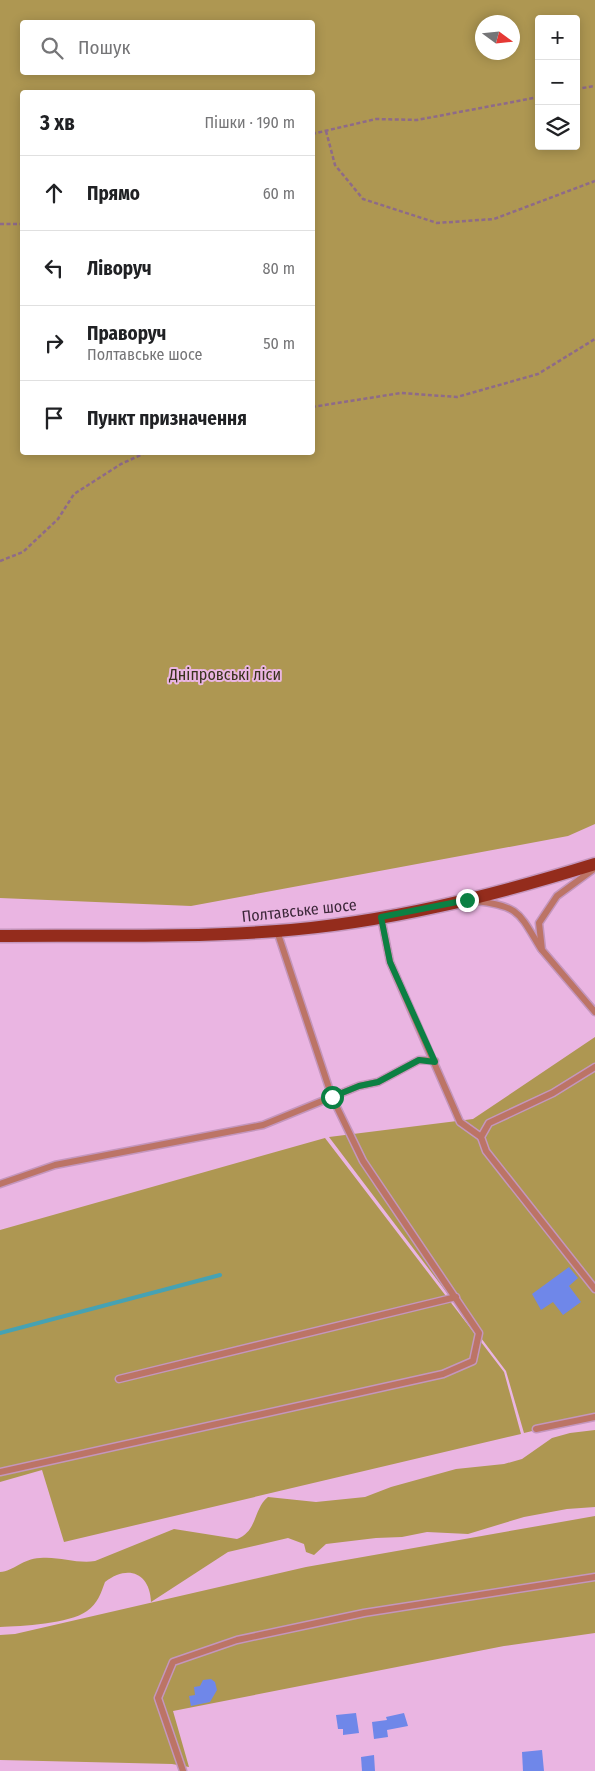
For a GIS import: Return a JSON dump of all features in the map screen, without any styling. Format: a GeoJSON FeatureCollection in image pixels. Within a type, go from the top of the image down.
{"type":"FeatureCollection","features":[{"type":"Feature","properties":{"kind":"main road","name":"Полтавське шосе"},"geometry":{"type":"LineString","coordinates":[[0,936],[139,935],[277,931],[381,917],[467,900],[595,866]]}},
{"type":"Feature","properties":{"kind":"lane"},"geometry":{"type":"LineString","coordinates":[[542,950],[539,923],[557,896],[595,866]]}},
{"type":"Feature","properties":{"kind":"lane"},"geometry":{"type":"LineString","coordinates":[[467,900],[502,904],[519,915],[542,950],[595,1012]]}},
{"type":"Feature","properties":{"kind":"lane"},"geometry":{"type":"LineString","coordinates":[[381,917],[390,962],[460,1122],[481,1137],[486,1152],[595,1289]]}},
{"type":"Feature","properties":{"kind":"lane"},"geometry":{"type":"LineString","coordinates":[[0,1472],[443,1374],[474,1361],[479,1334],[456,1297],[363,1161],[332,1097],[277,931]]}},
{"type":"Feature","properties":{"kind":"lane"},"geometry":{"type":"LineString","coordinates":[[0,1184],[55,1165],[263,1124],[359,1086],[378,1082],[419,1060],[435,1062]]}},
{"type":"Feature","properties":{"kind":"lane"},"geometry":{"type":"LineString","coordinates":[[481,1137],[489,1123],[553,1094],[595,1067]]}},
{"type":"Feature","properties":{"kind":"lane"},"geometry":{"type":"LineString","coordinates":[[119,1379],[456,1297]]}},
{"type":"Feature","properties":{"kind":"lane"},"geometry":{"type":"LineString","coordinates":[[536,1429],[595,1418]]}},
{"type":"Feature","properties":{"kind":"lane"},"geometry":{"type":"LineString","coordinates":[[183,1771],[158,1698],[173,1662],[237,1640],[364,1613],[595,1577]]}},
{"type":"Feature","properties":{"kind":"path"},"geometry":{"type":"LineString","coordinates":[[580,88],[595,86]]}},
{"type":"Feature","properties":{"kind":"path"},"geometry":{"type":"LineString","coordinates":[[315,133],[376,119],[416,120],[535,97]]}},
{"type":"Feature","properties":{"kind":"path"},"geometry":{"type":"LineString","coordinates":[[326,131],[336,165],[363,199],[437,223],[494,219],[595,181]]}},
{"type":"Feature","properties":{"kind":"path"},"geometry":{"type":"LineString","coordinates":[[0,224],[20,224]]}},
{"type":"Feature","properties":{"kind":"path"},"geometry":{"type":"LineString","coordinates":[[315,407],[401,393],[457,398],[538,374],[595,339]]}},
{"type":"Feature","properties":{"kind":"path"},"geometry":{"type":"LineString","coordinates":[[0,561],[23,552],[58,519],[74,494],[121,464],[140,455]]}},
{"type":"Feature","properties":{"kind":"green space","name":"Дніпровські ліси"},"geometry":{"type":"Polygon","coordinates":[[[0,0],[595,0],[595,824],[568,836],[191,906],[0,898],[0,0]]]}},
{"type":"Feature","properties":{"kind":"green space"},"geometry":{"type":"Polygon","coordinates":[[[595,1037],[595,1416],[524,1433],[506,1371],[329,1137],[473,1119],[595,1037]]]}},
{"type":"Feature","properties":{"kind":"green space"},"geometry":{"type":"Polygon","coordinates":[[[325,1138],[504,1372],[521,1434],[64,1542],[42,1470],[0,1482],[0,1230],[325,1138]]]}},
{"type":"Feature","properties":{"kind":"green space"},"geometry":{"type":"Polygon","coordinates":[[[595,1430],[595,1507],[567,1509],[524,1517],[468,1534],[427,1532],[402,1537],[326,1544],[314,1555],[306,1552],[304,1544],[288,1538],[228,1552],[151,1602],[147,1584],[142,1578],[136,1574],[122,1573],[105,1582],[94,1605],[79,1615],[45,1624],[0,1627],[0,1572],[10,1570],[28,1560],[54,1558],[81,1562],[95,1561],[174,1529],[237,1539],[249,1531],[263,1502],[268,1497],[316,1502],[365,1497],[391,1487],[456,1469],[504,1464],[522,1459],[552,1438],[570,1433],[595,1430]]]}},
{"type":"Feature","properties":{"kind":"green space"},"geometry":{"type":"Polygon","coordinates":[[[595,1516],[595,1633],[504,1646],[173,1711],[189,1767],[172,1764],[0,1760],[0,1635],[15,1634],[306,1567],[595,1516]]]}},
{"type":"Feature","properties":{"kind":"building"},"geometry":{"type":"Polygon","coordinates":[[[569,1267],[578,1278],[569,1286],[581,1302],[563,1315],[553,1302],[541,1310],[532,1294],[569,1267]]]}},
{"type":"Feature","properties":{"kind":"building"},"geometry":{"type":"Polygon","coordinates":[[[211,1679],[215,1682],[217,1690],[210,1702],[191,1706],[189,1696],[195,1695],[194,1687],[200,1686],[203,1680],[211,1679]]]}},
{"type":"Feature","properties":{"kind":"building"},"geometry":{"type":"Polygon","coordinates":[[[356,1713],[359,1733],[343,1735],[343,1729],[338,1729],[336,1715],[356,1713]]]}},
{"type":"Feature","properties":{"kind":"building"},"geometry":{"type":"Polygon","coordinates":[[[404,1713],[408,1726],[387,1730],[388,1737],[374,1739],[372,1722],[387,1720],[386,1717],[404,1713]]]}},
{"type":"Feature","properties":{"kind":"building"},"geometry":{"type":"Polygon","coordinates":[[[542,1750],[544,1771],[523,1771],[522,1752],[542,1750]]]}},
{"type":"Feature","properties":{"kind":"building"},"geometry":{"type":"Polygon","coordinates":[[[374,1755],[375,1771],[362,1771],[361,1757],[374,1755]]]}},
{"type":"Feature","properties":{"kind":"waterway"},"geometry":{"type":"LineString","coordinates":[[0,1333],[220,1275]]}},
{"type":"Feature","properties":{"kind":"route"},"geometry":{"type":"LineString","coordinates":[[332,1097],[359,1086],[378,1082],[419,1060],[435,1062],[390,962],[381,917],[467,900]]}}]}
